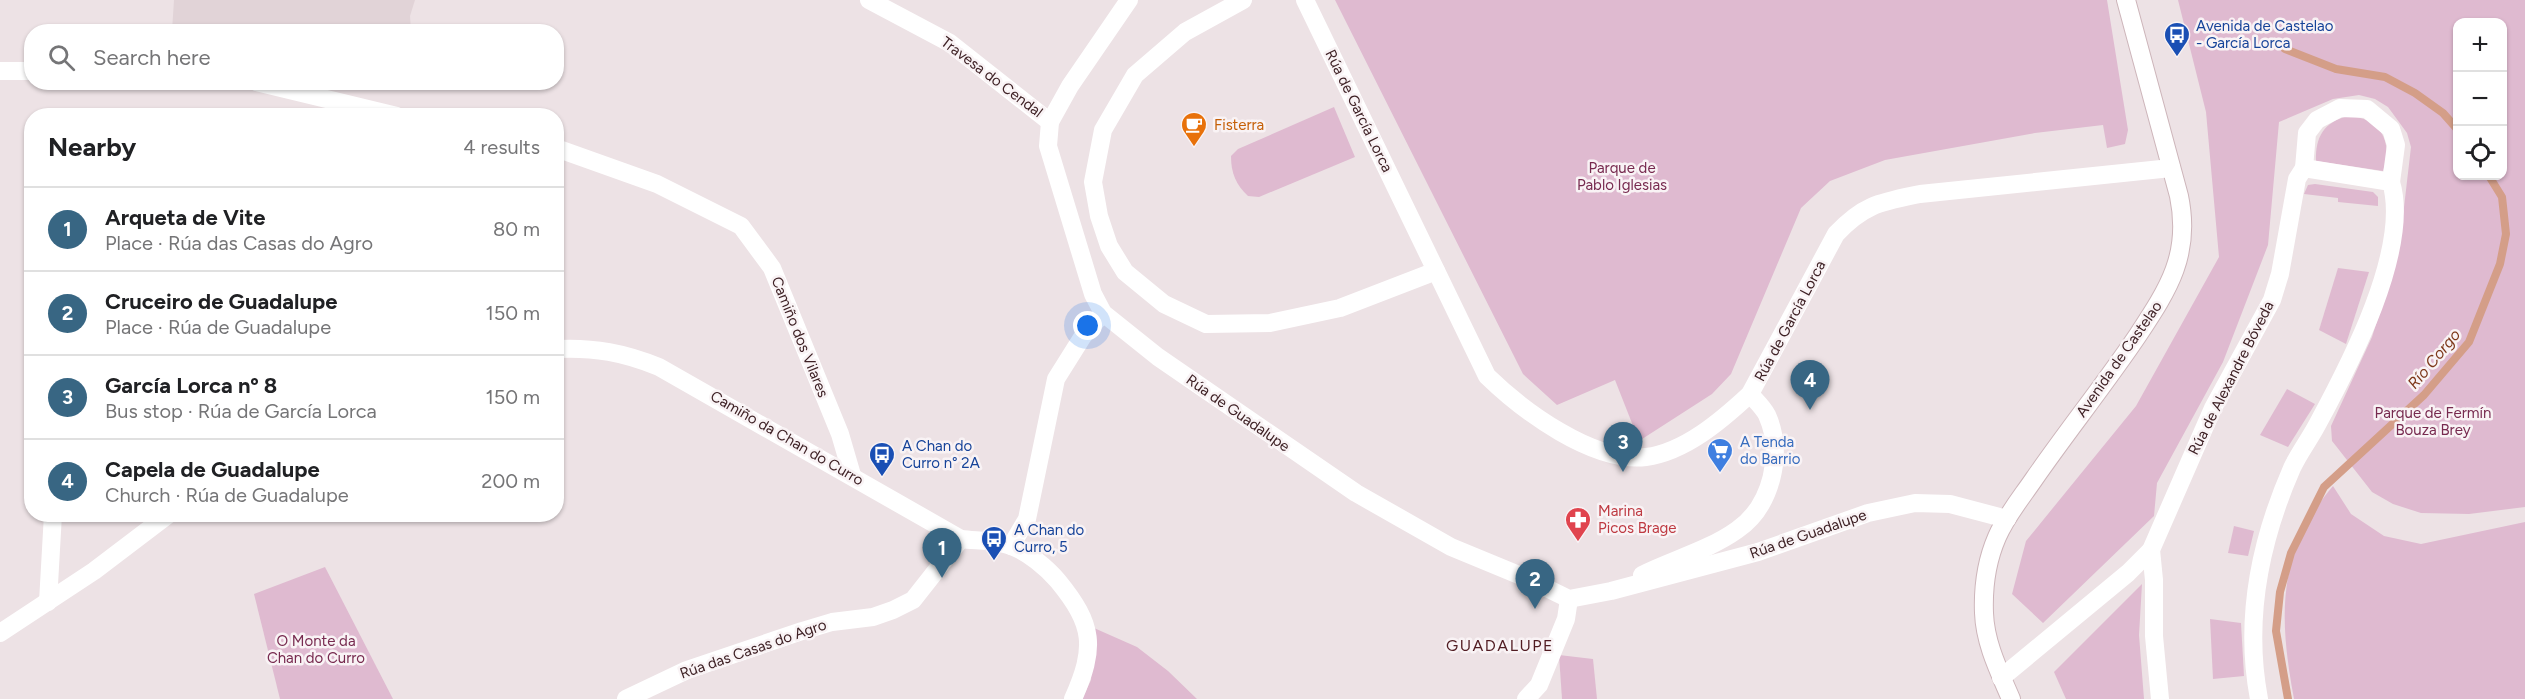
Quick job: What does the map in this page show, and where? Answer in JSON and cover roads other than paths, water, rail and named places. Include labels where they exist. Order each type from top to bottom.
[{"type":"street","name":"Travesa do Cendal","points":[[869,0],[950,43],[1050,122]]},
{"type":"street","name":"Travesa do Cendal","points":[[1103,313],[1093,294],[1048,146],[1050,122],[1070,86],[1129,0]]},
{"type":"street","points":[[1243,0],[1185,32],[1135,75],[1103,130],[1093,182],[1099,216],[1110,246],[1125,272],[1164,304],[1206,324],[1270,323],[1340,308],[1436,271]]},
{"type":"street","name":"Rúa de García Lorca","points":[[1305,0],[1487,376],[1515,402],[1571,437],[1607,453],[1624,457],[1646,457],[1670,450],[1731,412],[1750,394],[1836,234],[1855,214],[1881,202],[1920,194],[2171,168]]},
{"type":"street","name":"Avenida de Castelao","points":[[2011,699],[2001,678],[1985,630],[1984,596],[1990,556],[2007,519],[2123,357],[2171,282],[2178,262],[2183,229],[2182,213],[2126,0]]},
{"type":"street","points":[[0,71],[24,71]]},
{"type":"street","points":[[289,90],[364,108]]},
{"type":"street","name":"Rúa de Alexandre Bóveda","points":[[2001,678],[2111,587],[2151,550],[2213,408],[2272,300],[2280,274],[2297,178],[2304,168],[2307,133],[2318,120],[2340,108],[2367,109],[2391,129],[2396,145],[2391,182],[2396,199],[2390,257],[2354,356],[2292,467],[2261,557],[2254,615],[2254,649],[2259,699]]},
{"type":"street","name":"Camiño dos Vilares","points":[[564,151],[657,184],[741,226],[772,268],[840,434],[852,475]]},
{"type":"street","points":[[2304,168],[2391,182]]},
{"type":"street","points":[[1073,699],[1083,677],[1087,657],[1088,634],[1084,617],[1048,568],[1011,546],[1027,519],[1056,379],[1083,336],[1103,313]]},
{"type":"street","name":"Rúa de Guadalupe","points":[[1103,313],[1167,364],[1356,494],[1451,547],[1526,578],[1569,599],[1611,591],[1758,552],[1868,513],[1915,503],[1950,504],[2007,519]]},
{"type":"street","name":"Camiño da Chan do Curro","points":[[564,349],[607,350],[659,367],[961,539],[1011,546]]},
{"type":"street","name":"Rúa de Guadalupe","points":[[1611,591],[1738,530],[1756,509],[1773,482],[1775,447],[1765,412],[1750,394]]},
{"type":"street","points":[[48,602],[52,522]]},
{"type":"street","points":[[0,633],[94,571],[158,522]]},
{"type":"street","name":"Rúa das Casas do Agro","points":[[626,699],[687,670],[792,634],[832,622],[873,617],[893,610],[913,600],[961,539]]},
{"type":"street","name":"Rúa de Alexandre Bóveda","points":[[2151,550],[2154,580],[2154,636],[2160,699]]},
{"type":"street","points":[[1526,699],[1539,685],[1566,619],[1569,599]]},
{"type":"waterway","name":"Río Corgo","points":[[2285,49],[2336,69],[2385,77],[2415,93],[2443,113],[2454,126]]},
{"type":"waterway","name":"Río Corgo","points":[[2288,699],[2276,631],[2280,592],[2291,553],[2324,487],[2424,395],[2469,342],[2500,264],[2506,234],[2502,197],[2491,180]]},
{"type":"place","name":"Avenida de Castelao - García Lorca","points":[[2177,58]]},
{"type":"place","name":"Fisterra","points":[[1194,148]]},
{"type":"place","name":"Capela de Guadalupe","points":[[1810,410]]},
{"type":"place","name":"García Lorca nº 8","points":[[1623,472]]},
{"type":"place","name":"A Tenda do Barrio","points":[[1720,474]]},
{"type":"place","name":"A Chan do Curro n° 2A","points":[[882,478]]},
{"type":"place","name":"Marina Picos Brage","points":[[1578,543]]},
{"type":"place","name":"A Chan do Curro, 5","points":[[994,562]]},
{"type":"place","name":"Arqueta de Vite","points":[[942,578]]},
{"type":"place","name":"Cruceiro de Guadalupe","points":[[1535,609]]},
{"type":"district","name":"GUADALUPE","points":[[1500,645]]},
{"type":"park label","name":"Parque de Pablo Iglesias","points":[[1622,176]]},
{"type":"park label","name":"Parque de Fermín Bouza Brey","points":[[2433,422]]},
{"type":"park label","name":"O Monte da Chan do Curro","points":[[316,650]]}]
